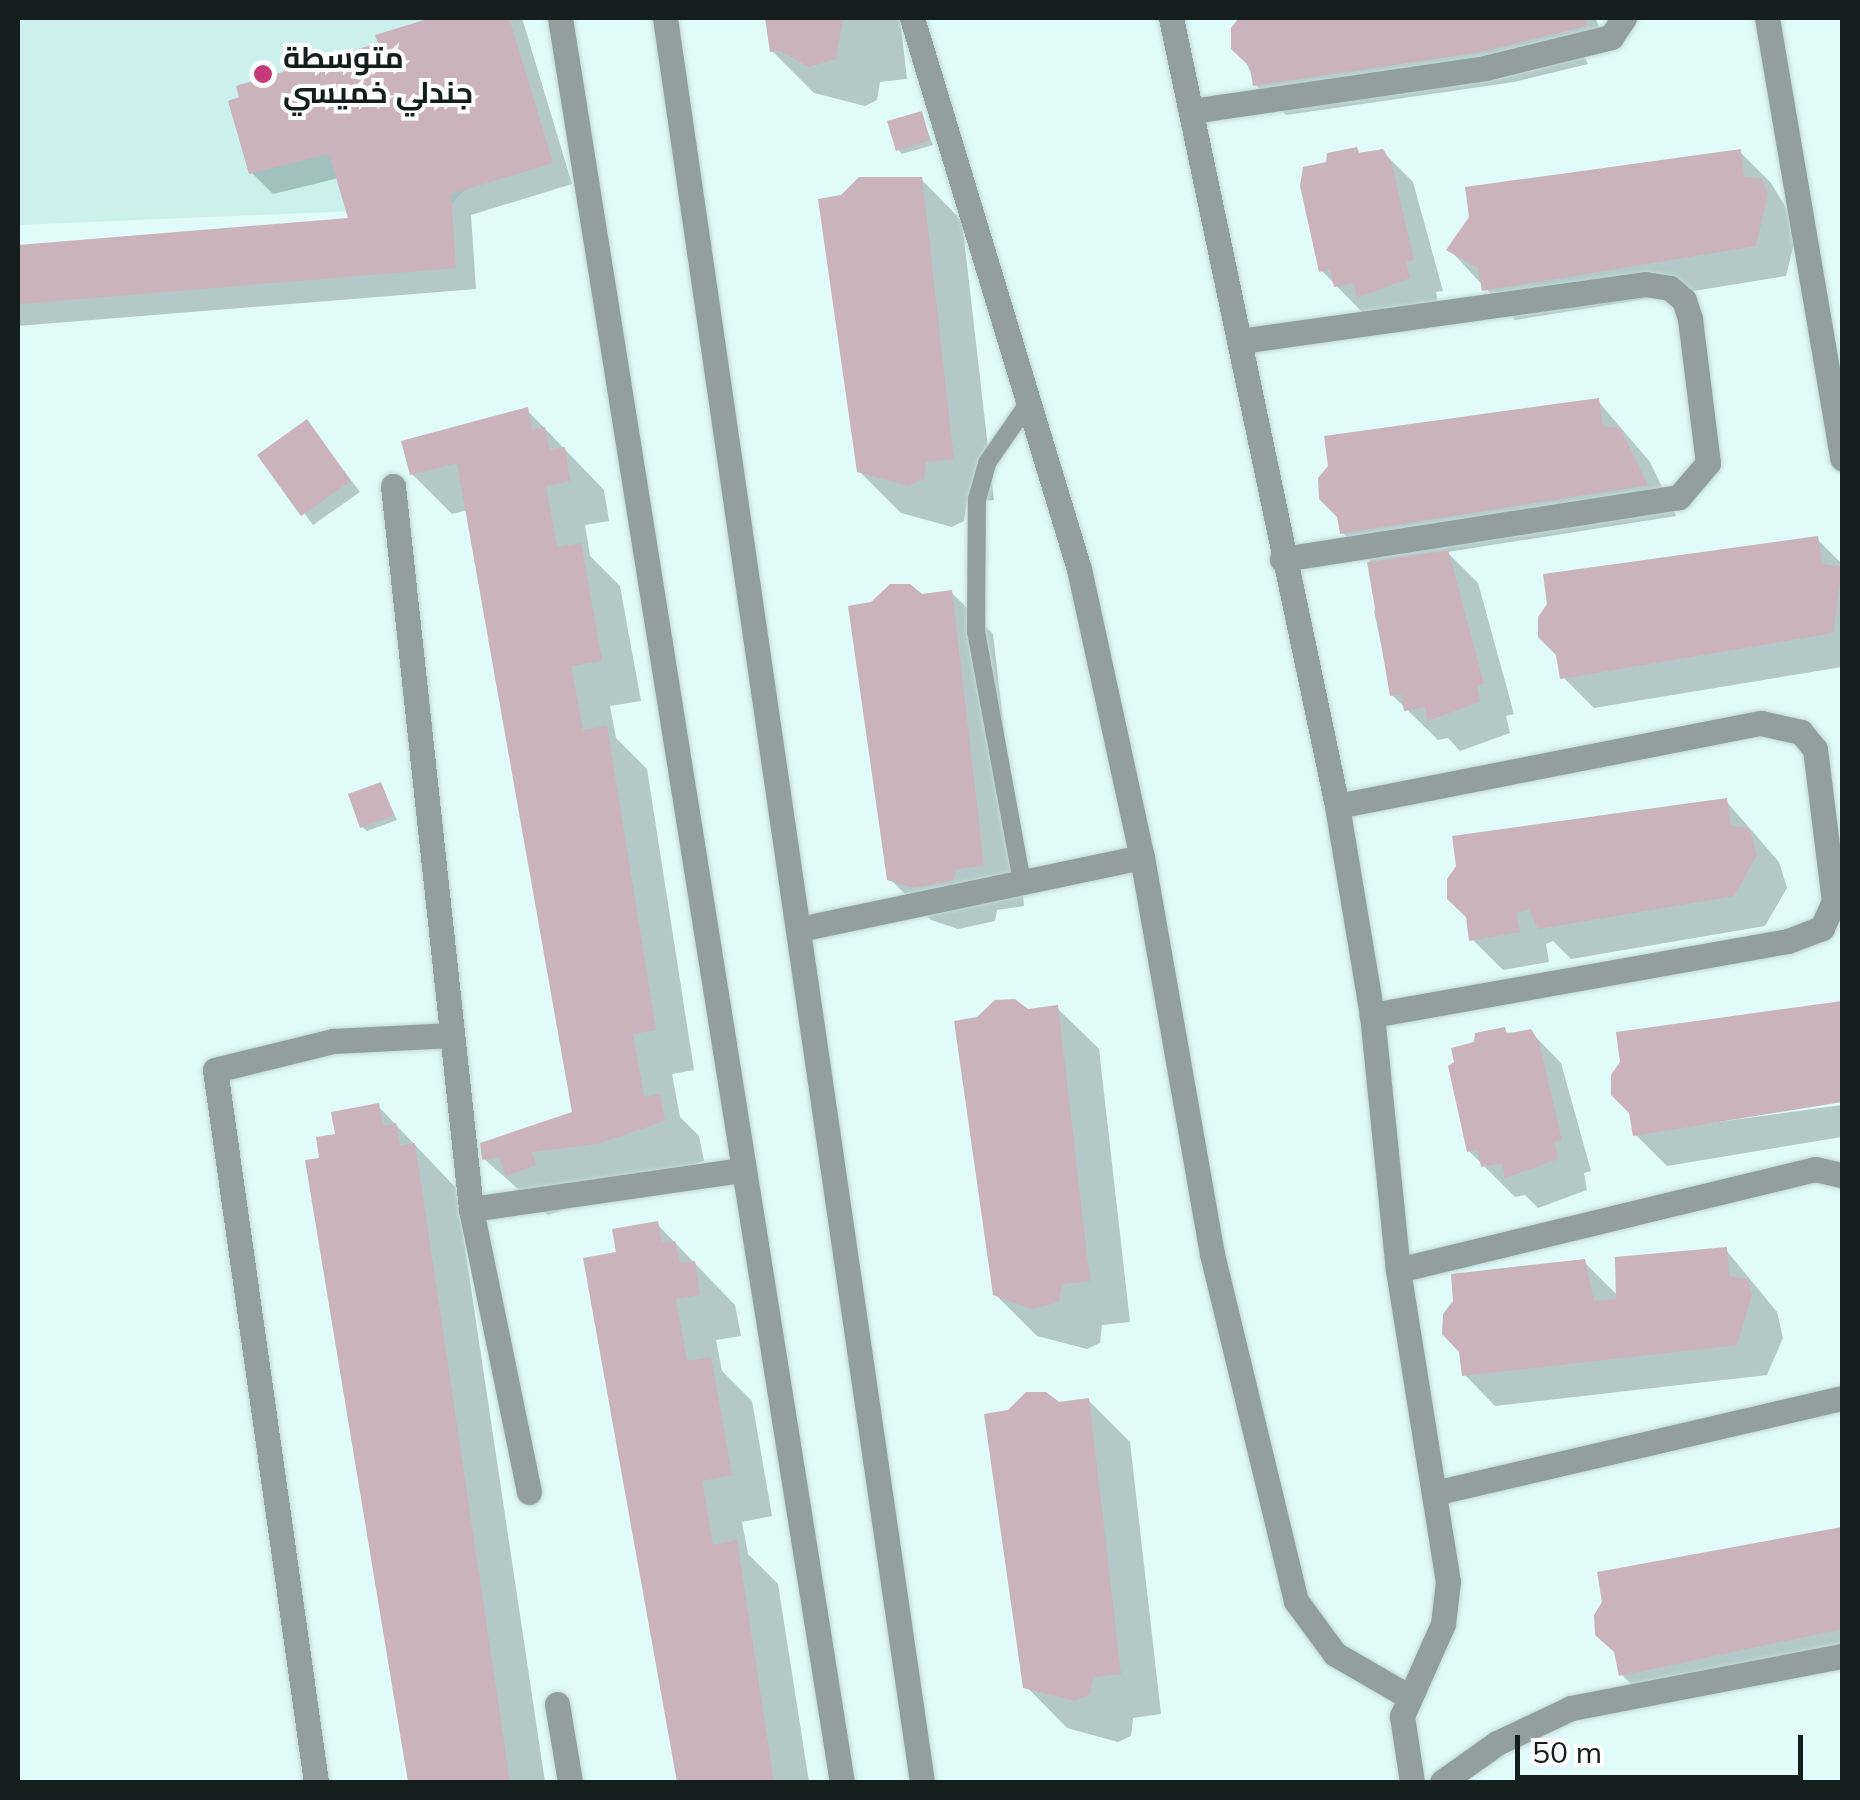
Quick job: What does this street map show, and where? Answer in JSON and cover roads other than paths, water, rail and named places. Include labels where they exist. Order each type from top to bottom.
[{"type":"street","points":[[560,18],[740,1170],[842,1782]]},
{"type":"street","points":[[665,18],[922,1782]]},
{"type":"street","points":[[912,18],[1080,569],[1142,857],[1212,1254],[1296,1601],[1335,1654],[1406,1695]]},
{"type":"street","points":[[1171,18],[1336,806],[1372,1015],[1398,1270],[1448,1605],[1435,1645],[1406,1695],[1402,1734],[1412,1782]]},
{"type":"street","points":[[1191,112],[1485,68],[1612,38],[1624,18]]},
{"type":"street","points":[[1767,18],[1842,459]]},
{"type":"street","points":[[1240,341],[1645,284],[1670,288],[1684,300],[1690,319],[1708,463],[1679,498],[1282,558]]},
{"type":"street","points":[[393,486],[471,1209],[529,1492]]},
{"type":"street","points":[[1336,806],[1761,724],[1801,732],[1814,749],[1834,901],[1822,928],[1788,942],[1372,1015]]},
{"type":"street","points":[[800,929],[1142,857]]},
{"type":"street","points":[[316,1782],[214,1070],[334,1041],[452,1035]]},
{"type":"street","points":[[471,1209],[740,1170]]},
{"type":"street","points":[[1398,1270],[1815,1170],[1842,1174]]},
{"type":"street","points":[[1434,1494],[1842,1398]]},
{"type":"street","points":[[1442,1782],[1497,1743],[1571,1708],[1842,1656]]},
{"type":"street","points":[[557,1704],[570,1782]]},
{"type":"lane","points":[[1022,882],[976,632],[976,556],[977,499],[987,463],[1027,405]]},
{"type":"place","name":"متوسطة جندلي خميسي","points":[[263,74]]}]
